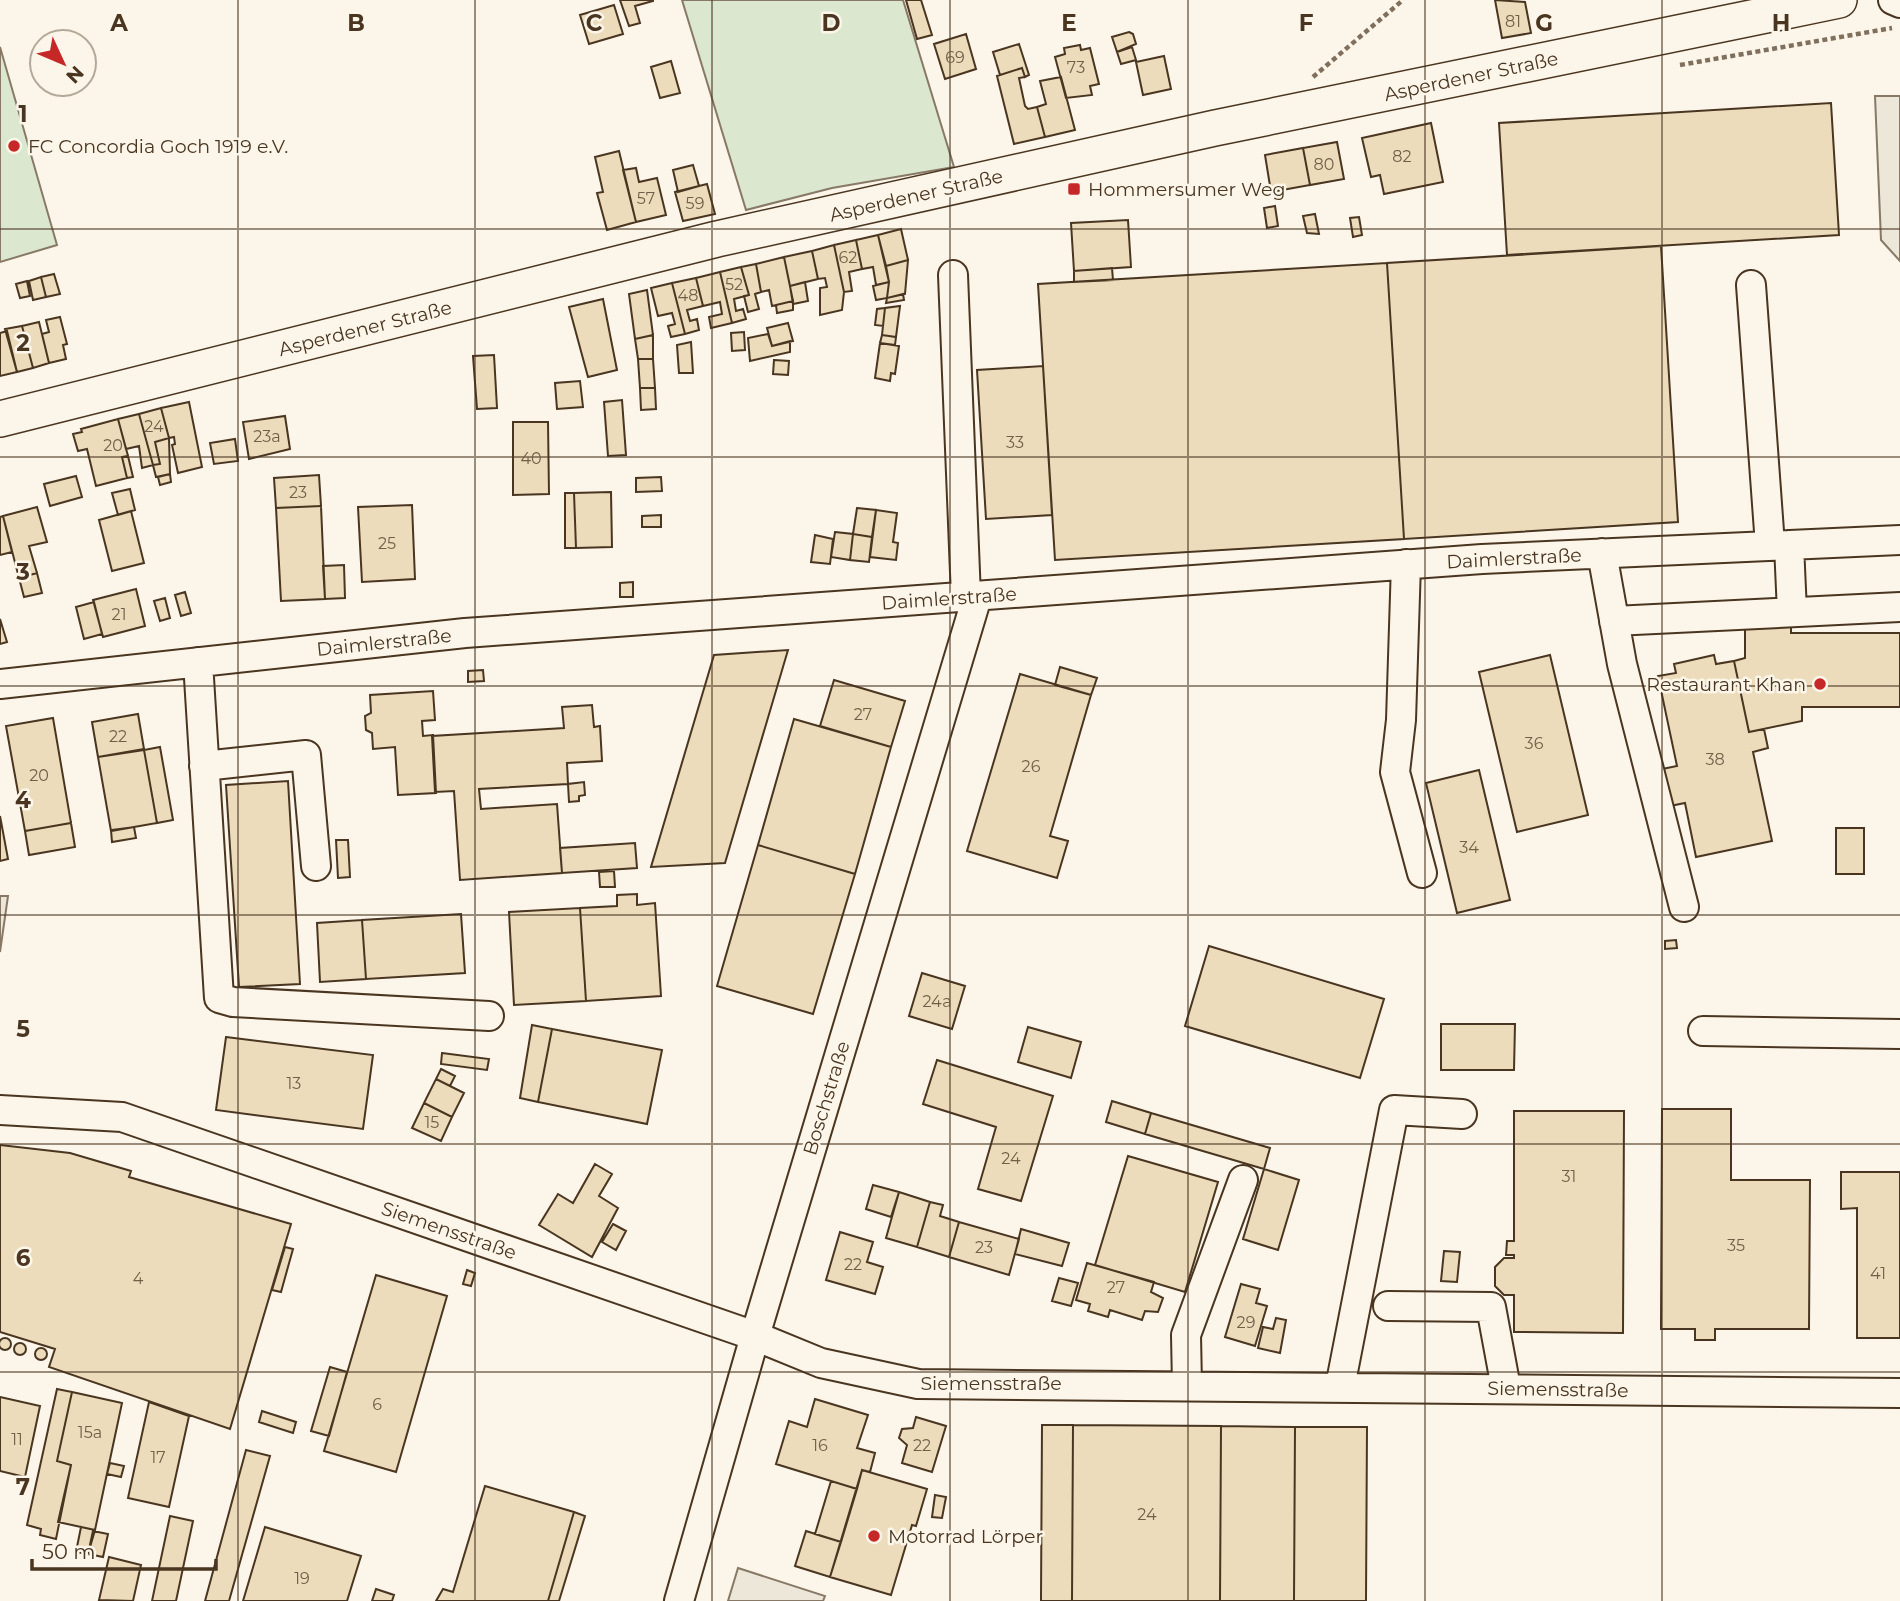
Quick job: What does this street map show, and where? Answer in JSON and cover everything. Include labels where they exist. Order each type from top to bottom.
[{"type":"main road","name":"Asperdener Straße","points":[[0,419],[718,239],[1283,114],[1839,0]]},
{"type":"street","points":[[1894,0],[1900,3]]},
{"type":"street","name":"Boschstraße","points":[[680,1601],[972,597],[953,275]]},
{"type":"street","points":[[1751,285],[1780,545],[1792,612]]},
{"type":"street","name":"Daimlerstraße","points":[[0,684],[465,632],[1406,564],[1900,540]]},
{"type":"street","points":[[1602,553],[1622,664],[1684,907]]},
{"type":"street","points":[[1406,564],[1401,720],[1395,772],[1422,873]]},
{"type":"street","points":[[1614,621],[1900,607]]},
{"type":"street","points":[[198,662],[219,998],[233,1002],[489,1016]]},
{"type":"street","points":[[204,766],[306,755],[316,866]]},
{"type":"street","points":[[1703,1031],[1900,1034]]},
{"type":"street","name":"Siemensstraße","points":[[0,1110],[122,1117],[755,1336],[821,1363],[918,1384],[1900,1393]]},
{"type":"street","points":[[1340,1387],[1394,1110],[1462,1114]]},
{"type":"street","points":[[1187,1385],[1186,1335],[1243,1180]]},
{"type":"street","points":[[1388,1306],[1491,1307],[1506,1388]]},
{"type":"path","points":[[1283,114],[1293,95],[1402,0]]},
{"type":"path","points":[[1671,67],[1900,26]]},
{"type":"green space","points":[[682,0],[903,0],[954,167],[832,188],[746,210]]},
{"type":"green space","name":"FC Concordia Goch 1919 e.V.","points":[[0,47],[57,245],[0,262]]},
{"type":"shaded area","points":[[1875,96],[1900,96],[1900,261],[1881,240]]},
{"type":"shaded area","points":[[0,896],[8,896],[0,952]]},
{"type":"shaded area","points":[[738,1568],[825,1596],[823,1601],[728,1601]]},
{"type":"building","points":[[620,0],[653,1],[635,6],[640,23],[629,26]]},
{"type":"building","points":[[906,0],[921,0],[932,35],[917,39]]},
{"type":"building","points":[[1495,0],[1525,2],[1531,33],[1502,38]]},
{"type":"building","points":[[614,5],[623,34],[589,44],[580,15]]},
{"type":"building","points":[[1129,32],[1133,34],[1136,44],[1117,52],[1112,37]]},
{"type":"building","points":[[966,34],[976,69],[945,79],[934,44]]},
{"type":"building","points":[[1019,44],[1029,75],[1025,77],[1022,68],[1000,75],[993,52]]},
{"type":"building","points":[[1080,45],[1081,50],[1090,48],[1099,84],[1090,86],[1092,95],[1066,98],[1055,57],[1065,54],[1064,48]]},
{"type":"building","points":[[1132,47],[1136,60],[1121,64],[1117,52]]},
{"type":"building","points":[[1164,56],[1171,89],[1143,95],[1136,62]]},
{"type":"building","points":[[671,61],[680,93],[660,98],[651,67]]},
{"type":"building","points":[[1022,68],[1025,77],[1019,78],[1025,106],[1028,109],[1037,107],[1045,137],[1014,144],[997,76]]},
{"type":"building","points":[[1061,77],[1075,130],[1045,137],[1037,107],[1046,104],[1040,81]]},
{"type":"building","points":[[1831,103],[1839,235],[1507,255],[1499,123]]},
{"type":"building","points":[[1431,123],[1443,182],[1384,194],[1380,175],[1371,177],[1362,138]]},
{"type":"building","points":[[1337,142],[1344,179],[1310,185],[1303,148]]},
{"type":"building","points":[[1303,148],[1310,185],[1271,192],[1265,155]]},
{"type":"building","points":[[619,151],[636,222],[607,230],[597,193],[603,192],[595,157]]},
{"type":"building","points":[[693,165],[699,186],[678,192],[673,170]]},
{"type":"building","points":[[636,168],[639,182],[657,178],[666,215],[636,222],[623,170]]},
{"type":"building","points":[[707,184],[715,214],[683,221],[675,192]]},
{"type":"building","points":[[1275,206],[1278,226],[1267,228],[1264,208]]},
{"type":"building","points":[[1315,214],[1319,234],[1307,233],[1303,216]]},
{"type":"building","points":[[1359,217],[1362,235],[1353,237],[1350,218]]},
{"type":"building","points":[[1128,220],[1131,267],[1074,271],[1071,223]]},
{"type":"building","points":[[901,229],[908,260],[886,266],[878,235]]},
{"type":"building","points":[[878,235],[889,282],[876,285],[873,267],[862,269],[856,240]]},
{"type":"building","points":[[856,240],[862,269],[849,272],[852,291],[844,292],[834,245]]},
{"type":"building","points":[[834,245],[844,292],[842,310],[820,315],[820,288],[827,287],[825,278],[818,279],[812,251]]},
{"type":"building","points":[[1661,246],[1678,522],[1404,539],[1387,263]]},
{"type":"building","points":[[812,251],[818,279],[790,286],[784,257]]},
{"type":"building","points":[[784,257],[793,301],[772,306],[769,290],[761,292],[756,264]]},
{"type":"building","points":[[908,260],[905,294],[887,298],[889,282],[886,266]]},
{"type":"building","points":[[1387,263],[1404,539],[1055,560],[1038,284]]},
{"type":"building","points":[[756,264],[761,292],[755,294],[759,309],[748,312],[744,296],[749,295],[741,267]]},
{"type":"building","points":[[741,267],[749,295],[734,299],[736,311],[743,309],[746,319],[732,323],[720,272]]},
{"type":"building","points":[[1112,268],[1113,280],[1074,282],[1074,271]]},
{"type":"building","points":[[720,272],[732,323],[711,328],[709,317],[722,314],[720,302],[703,306],[696,278]]},
{"type":"building","points":[[54,274],[60,294],[46,297],[41,277]]},
{"type":"building","points":[[41,277],[46,297],[33,300],[29,281]]},
{"type":"building","points":[[696,278],[703,306],[687,310],[690,321],[697,319],[699,330],[685,334],[672,283]]},
{"type":"building","points":[[27,281],[30,296],[20,298],[16,284]]},
{"type":"building","points":[[805,282],[808,301],[793,304],[790,286]]},
{"type":"building","points":[[889,282],[887,298],[876,300],[873,286]]},
{"type":"building","points":[[672,283],[685,334],[671,337],[668,326],[675,324],[672,313],[658,316],[651,288]]},
{"type":"building","points":[[647,290],[653,335],[635,339],[629,294]]},
{"type":"building","points":[[903,294],[904,300],[886,303],[887,298]]},
{"type":"building","points":[[603,299],[617,370],[588,377],[569,307]]},
{"type":"building","points":[[793,301],[793,310],[777,313],[776,305]]},
{"type":"building","points":[[900,306],[896,337],[882,335],[885,308]]},
{"type":"building","points":[[885,308],[883,326],[875,325],[877,309]]},
{"type":"building","points":[[60,317],[67,344],[63,345],[66,359],[49,363],[42,334],[49,332],[46,320]]},
{"type":"building","points":[[39,322],[49,363],[33,368],[22,326]]},
{"type":"building","points":[[788,323],[793,341],[772,346],[767,328]]},
{"type":"building","points":[[22,326],[33,368],[17,372],[5,329]]},
{"type":"building","points":[[7,331],[17,372],[0,376],[0,333]]},
{"type":"building","points":[[744,332],[745,350],[732,351],[731,333]]},
{"type":"building","points":[[768,334],[772,346],[790,341],[790,352],[750,361],[748,338]]},
{"type":"building","points":[[653,335],[653,359],[638,359],[635,339]]},
{"type":"building","points":[[882,335],[896,337],[895,345],[880,343]]},
{"type":"building","points":[[691,342],[693,373],[679,373],[677,345]]},
{"type":"building","points":[[880,343],[899,346],[895,374],[891,373],[890,381],[875,378]]},
{"type":"building","points":[[494,355],[497,408],[477,409],[473,356]]},
{"type":"building","points":[[638,359],[653,359],[655,388],[640,388]]},
{"type":"building","points":[[774,360],[789,361],[788,375],[773,374]]},
{"type":"building","points":[[1043,366],[1052,515],[986,519],[977,370]]},
{"type":"building","points":[[580,381],[583,407],[557,409],[555,383]]},
{"type":"building","points":[[640,388],[655,388],[656,409],[641,410]]},
{"type":"building","points":[[622,400],[626,455],[608,456],[604,402]]},
{"type":"building","points":[[189,402],[202,467],[178,473],[172,445],[175,444],[174,437],[169,438],[161,408]]},
{"type":"building","points":[[161,408],[169,438],[155,442],[160,464],[153,465],[139,414]]},
{"type":"building","points":[[139,414],[153,465],[142,468],[139,446],[126,449],[118,419]]},
{"type":"building","points":[[285,416],[290,449],[249,459],[243,422]]},
{"type":"building","points":[[118,419],[128,456],[122,457],[127,478],[96,486],[87,449],[78,451],[73,434],[82,432],[81,429]]},
{"type":"building","points":[[513,422],[548,422],[549,494],[513,495]]},
{"type":"building","points":[[169,438],[170,474],[156,477],[153,465],[160,464],[155,442]]},
{"type":"building","points":[[235,439],[238,461],[214,464],[210,443]]},
{"type":"building","points":[[128,456],[133,477],[127,478],[122,457]]},
{"type":"building","points":[[170,474],[171,482],[160,485],[158,477]]},
{"type":"building","points":[[319,475],[321,506],[276,508],[274,478]]},
{"type":"building","points":[[76,476],[82,497],[50,506],[44,484]]},
{"type":"building","points":[[661,477],[662,491],[636,492],[636,478]]},
{"type":"building","points":[[130,489],[135,510],[118,515],[112,493]]},
{"type":"building","points":[[611,492],[612,547],[576,548],[574,493]]},
{"type":"building","points":[[565,493],[574,493],[576,548],[565,548]]},
{"type":"building","points":[[412,505],[415,579],[362,582],[358,507]]},
{"type":"building","points":[[321,506],[325,599],[281,601],[276,508]]},
{"type":"building","points":[[37,507],[47,542],[29,546],[37,573],[19,578],[3,516]]},
{"type":"building","points":[[857,508],[876,510],[872,537],[853,534]]},
{"type":"building","points":[[876,510],[897,513],[893,542],[898,543],[896,560],[870,557]]},
{"type":"building","points":[[131,511],[144,563],[112,571],[99,520]]},
{"type":"building","points":[[661,515],[661,527],[642,527],[642,516]]},
{"type":"building","points":[[3,516],[12,552],[0,555],[0,517]]},
{"type":"building","points":[[835,532],[853,534],[850,560],[831,557]]},
{"type":"building","points":[[853,534],[872,537],[869,562],[850,560]]},
{"type":"building","points":[[815,535],[833,539],[830,564],[811,562]]},
{"type":"building","points":[[344,565],[345,598],[325,599],[323,566]]},
{"type":"building","points":[[37,573],[42,593],[24,597],[19,578]]},
{"type":"building","points":[[633,582],[633,597],[620,597],[620,583]]},
{"type":"building","points":[[136,589],[145,626],[103,637],[93,600]]},
{"type":"building","points":[[185,592],[191,613],[181,616],[175,595]]},
{"type":"building","points":[[165,598],[170,618],[160,621],[154,601]]},
{"type":"building","points":[[94,602],[102,634],[84,639],[76,607]]},
{"type":"building","points":[[0,619],[7,642],[0,644]]},
{"type":"building","name":"Restaurant Khan","points":[[1745,626],[1791,626],[1791,633],[1900,633],[1900,707],[1802,707],[1802,721],[1749,732],[1734,661],[1745,658]]},
{"type":"building","points":[[788,650],[725,863],[651,867],[714,655]]},
{"type":"building","points":[[1550,655],[1588,815],[1517,832],[1479,672]]},
{"type":"building","points":[[1714,655],[1716,664],[1734,661],[1749,732],[1764,729],[1768,748],[1753,752],[1772,841],[1696,857],[1685,803],[1670,806],[1662,769],[1677,766],[1658,676],[1676,673],[1674,664]]},
{"type":"building","points":[[1060,667],[1097,678],[1091,695],[1055,685]]},
{"type":"building","points":[[483,670],[484,681],[468,682],[468,671]]},
{"type":"building","points":[[1020,674],[1091,695],[1050,836],[1068,841],[1057,878],[967,851]]},
{"type":"building","points":[[834,680],[905,701],[891,747],[820,726]]},
{"type":"building","points":[[433,691],[435,720],[422,721],[423,736],[433,735],[436,793],[398,795],[395,747],[373,749],[372,733],[366,730],[365,716],[371,713],[370,695]]},
{"type":"building","points":[[592,705],[594,727],[600,726],[602,761],[567,763],[568,784],[479,789],[481,809],[557,804],[562,873],[460,880],[454,791],[435,792],[432,736],[564,728],[562,707]]},
{"type":"building","points":[[138,714],[144,749],[98,757],[92,722]]},
{"type":"building","points":[[53,718],[71,823],[25,831],[6,726]]},
{"type":"building","points":[[794,719],[891,747],[855,874],[758,845]]},
{"type":"building","points":[[160,747],[173,820],[157,823],[144,750]]},
{"type":"building","points":[[144,750],[157,823],[111,831],[98,757]]},
{"type":"building","points":[[1479,770],[1510,900],[1457,913],[1426,783]]},
{"type":"building","points":[[288,781],[300,984],[239,987],[226,785]]},
{"type":"building","points":[[584,782],[585,795],[579,796],[579,801],[569,802],[568,784]]},
{"type":"building","points":[[0,816],[8,859],[0,861]]},
{"type":"building","points":[[71,823],[75,847],[29,855],[25,831]]},
{"type":"building","points":[[134,827],[136,838],[112,842],[111,830]]},
{"type":"building","points":[[1836,828],[1864,828],[1864,874],[1836,874]]},
{"type":"building","points":[[336,840],[348,840],[350,877],[338,878]]},
{"type":"building","points":[[635,843],[637,868],[562,873],[560,848]]},
{"type":"building","points":[[758,845],[855,874],[813,1014],[717,986]]},
{"type":"building","points":[[614,871],[615,887],[600,887],[599,872]]},
{"type":"building","points":[[637,894],[637,905],[655,903],[661,996],[586,1001],[580,908],[617,906],[617,895]]},
{"type":"building","points":[[580,908],[586,1001],[514,1005],[509,912]]},
{"type":"building","points":[[461,914],[465,973],[366,979],[362,920]]},
{"type":"building","points":[[362,920],[366,979],[320,982],[317,923]]},
{"type":"building","points":[[1676,940],[1677,948],[1665,949],[1665,941]]},
{"type":"building","points":[[1209,946],[1384,999],[1360,1078],[1185,1026]]},
{"type":"building","points":[[922,973],[965,986],[952,1029],[909,1016]]},
{"type":"building","points":[[1441,1024],[1515,1024],[1514,1070],[1441,1070]]},
{"type":"building","points":[[532,1025],[552,1029],[538,1102],[520,1098]]},
{"type":"building","points":[[1028,1027],[1081,1042],[1071,1078],[1018,1062]]},
{"type":"building","points":[[552,1029],[662,1050],[647,1124],[538,1102]]},
{"type":"building","points":[[226,1037],[373,1055],[363,1129],[216,1110]]},
{"type":"building","points":[[442,1053],[489,1059],[487,1070],[441,1064]]},
{"type":"building","points":[[937,1060],[1053,1096],[1021,1201],[978,1189],[996,1127],[923,1104]]},
{"type":"building","points":[[441,1069],[455,1076],[450,1086],[436,1079]]},
{"type":"building","points":[[436,1079],[464,1093],[452,1117],[424,1103]]},
{"type":"building","points":[[1112,1101],[1151,1113],[1145,1134],[1106,1122]]},
{"type":"building","points":[[424,1103],[452,1117],[441,1141],[412,1128]]},
{"type":"building","points":[[1662,1109],[1731,1109],[1731,1180],[1810,1180],[1809,1329],[1715,1329],[1715,1340],[1695,1340],[1695,1329],[1661,1329]]},
{"type":"building","points":[[1514,1111],[1624,1111],[1623,1333],[1514,1332],[1514,1295],[1504,1295],[1495,1286],[1495,1267],[1504,1258],[1514,1258],[1514,1255],[1506,1255],[1507,1241],[1514,1241]]},
{"type":"building","points":[[1151,1113],[1270,1148],[1264,1169],[1145,1134]]},
{"type":"building","points":[[0,1145],[70,1153],[131,1171],[129,1177],[291,1224],[230,1429],[49,1367],[55,1349],[0,1332]]},
{"type":"building","points":[[1128,1156],[1218,1182],[1185,1292],[1095,1265]]},
{"type":"building","points":[[595,1164],[612,1174],[599,1196],[618,1208],[592,1257],[539,1225],[558,1194],[573,1203]]},
{"type":"building","points":[[1264,1169],[1299,1180],[1278,1250],[1243,1239]]},
{"type":"building","points":[[1841,1172],[1900,1172],[1900,1338],[1857,1338],[1857,1208],[1841,1209]]},
{"type":"building","points":[[873,1185],[899,1192],[891,1217],[866,1209]]},
{"type":"building","points":[[899,1192],[930,1202],[917,1247],[886,1238]]},
{"type":"building","points":[[930,1202],[943,1205],[940,1216],[959,1222],[949,1257],[917,1247]]},
{"type":"building","points":[[959,1222],[1019,1239],[1009,1275],[949,1257]]},
{"type":"building","points":[[613,1224],[626,1231],[616,1250],[602,1242]]},
{"type":"building","points":[[1021,1229],[1069,1243],[1062,1266],[1015,1254]]},
{"type":"building","points":[[840,1232],[873,1242],[867,1262],[883,1267],[875,1294],[826,1280]]},
{"type":"building","points":[[285,1247],[293,1249],[281,1292],[272,1290]]},
{"type":"building","points":[[1444,1251],[1460,1252],[1457,1282],[1441,1281]]},
{"type":"building","points":[[1087,1263],[1154,1282],[1151,1292],[1163,1298],[1158,1312],[1145,1311],[1142,1320],[1110,1310],[1108,1317],[1088,1311],[1090,1304],[1076,1300]]},
{"type":"building","points":[[467,1270],[475,1273],[471,1286],[463,1284]]},
{"type":"building","points":[[376,1275],[447,1296],[396,1472],[324,1451]]},
{"type":"building","points":[[1059,1278],[1078,1283],[1071,1306],[1052,1301]]},
{"type":"building","points":[[1241,1284],[1260,1289],[1256,1303],[1267,1306],[1255,1346],[1225,1337]]},
{"type":"building","points":[[1276,1318],[1286,1320],[1280,1353],[1258,1348],[1263,1327],[1273,1329]]},
{"type":"building","points":[[5,1338],[11,1344],[5,1350],[-1,1344]]},
{"type":"building","points":[[15,1344],[25,1344],[25,1354],[15,1354]]},
{"type":"building","points":[[41,1348],[47,1354],[41,1360],[35,1354]]},
{"type":"building","points":[[330,1367],[347,1372],[329,1436],[311,1431]]},
{"type":"building","points":[[57,1389],[72,1392],[57,1461],[71,1465],[56,1539],[40,1535],[41,1529],[27,1525]]},
{"type":"building","points":[[72,1392],[122,1403],[95,1530],[58,1522],[71,1465],[57,1461]]},
{"type":"building","points":[[0,1397],[40,1406],[25,1477],[0,1471]]},
{"type":"building","points":[[815,1399],[868,1415],[857,1448],[875,1453],[870,1472],[862,1470],[857,1489],[776,1464],[789,1421],[807,1427]]},
{"type":"building","points":[[149,1402],[189,1416],[169,1507],[128,1498]]},
{"type":"building","points":[[262,1411],[296,1422],[293,1433],[259,1422]]},
{"type":"building","points":[[916,1417],[946,1426],[932,1472],[902,1463],[907,1445],[899,1438],[902,1429],[913,1428]]},
{"type":"building","points":[[1042,1425],[1073,1425],[1072,1601],[1041,1601]]},
{"type":"building","points":[[1073,1425],[1221,1426],[1220,1601],[1072,1601]]},
{"type":"building","points":[[1221,1426],[1295,1427],[1294,1601],[1220,1601]]},
{"type":"building","points":[[1295,1427],[1367,1427],[1366,1601],[1294,1601]]},
{"type":"building","points":[[246,1450],[270,1456],[229,1601],[205,1601]]},
{"type":"building","points":[[110,1463],[124,1466],[121,1477],[107,1474]]},
{"type":"building","points":[[862,1470],[927,1489],[916,1526],[912,1525],[891,1595],[830,1577]]},
{"type":"building","points":[[831,1481],[857,1489],[841,1542],[815,1534]]},
{"type":"building","points":[[485,1486],[574,1512],[548,1601],[436,1601],[443,1589],[453,1592]]},
{"type":"building","points":[[935,1495],[946,1497],[942,1518],[932,1517]]},
{"type":"building","points":[[574,1512],[585,1516],[559,1601],[548,1601]]},
{"type":"building","points":[[170,1516],[193,1521],[176,1601],[152,1601]]},
{"type":"building","points":[[81,1527],[95,1530],[88,1554],[76,1552]]},
{"type":"building","points":[[265,1527],[361,1556],[347,1601],[243,1601]]},
{"type":"building","points":[[93,1531],[108,1534],[103,1557],[88,1554]]},
{"type":"building","points":[[806,1531],[841,1542],[830,1577],[795,1566]]},
{"type":"building","points":[[109,1557],[141,1565],[133,1601],[99,1600]]},
{"type":"building","points":[[376,1589],[394,1595],[392,1601],[372,1601]]},
{"type":"place","name":"FC Concordia Goch 1919 e.V.","points":[[14,146]]},
{"type":"place","name":"Hommersumer Weg","points":[[1074,189]]},
{"type":"place","name":"Restaurant Khan","points":[[1820,684]]},
{"type":"place","name":"Motorrad Lörper","points":[[874,1536]]}]
